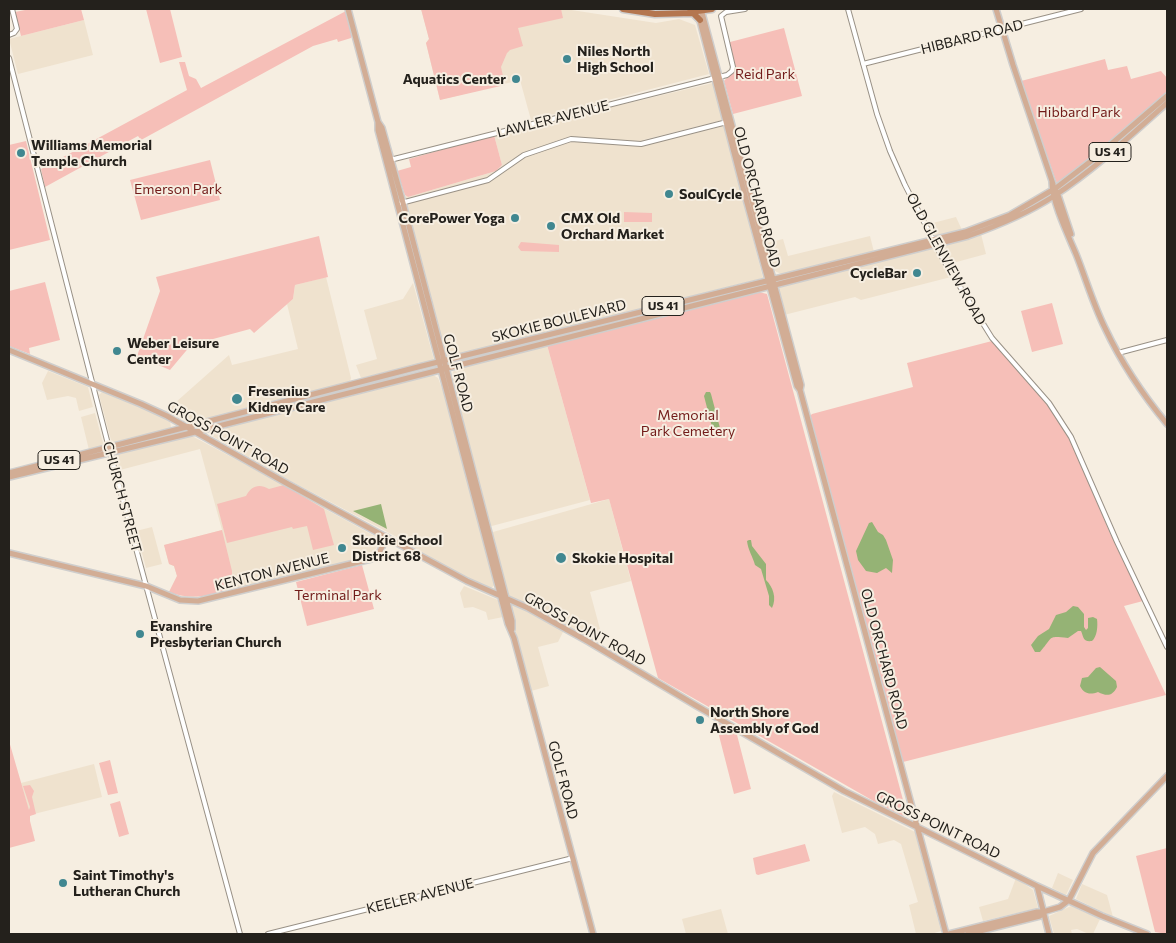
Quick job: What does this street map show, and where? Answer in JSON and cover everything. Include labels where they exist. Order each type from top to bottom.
[{"type":"highway","points":[[623,9],[655,14],[693,13],[700,20]]},
{"type":"highway","points":[[666,14],[712,9]]},
{"type":"main road","name":"GOLF ROAD","points":[[348,9],[378,122],[378,130],[400,203],[503,596],[508,624],[512,631],[593,934]]},
{"type":"main road","points":[[996,9],[1055,192],[1093,301],[1118,353],[1167,424]]},
{"type":"main road","name":"OLD ORCHARD ROAD","points":[[699,10],[700,20],[717,77]]},
{"type":"main road","name":"OLD ORCHARD ROAD","points":[[699,10],[770,279],[801,385],[800,390],[917,827],[948,934]]},
{"type":"main road","name":"SKOKIE BOULEVARD","points":[[1055,192],[1167,96]]},
{"type":"main road","name":"SKOKIE BOULEVARD","points":[[109,450],[170,432],[441,361],[770,279],[991,228],[1012,219],[1094,165],[1167,103]]},
{"type":"main road","name":"SKOKIE BOULEVARD","points":[[9,475],[109,450],[195,432],[772,286],[934,242]]},
{"type":"main road","name":"GROSS POINT ROAD","points":[[9,350],[146,406],[475,585],[528,608],[593,644],[827,782],[1037,886],[1147,934]]},
{"type":"main road","points":[[170,432],[173,420]]},
{"type":"main road","points":[[212,442],[209,433],[213,427]]},
{"type":"main road","name":"KENTON AVENUE","points":[[146,586],[180,600],[206,600],[371,559],[378,554],[387,536]]},
{"type":"main road","points":[[9,553],[146,586]]},
{"type":"main road","points":[[948,934],[1060,907],[1069,900],[1093,853],[1167,776]]},
{"type":"main road","points":[[1037,886],[1049,934]]},
{"type":"main road","points":[[968,934],[1040,916],[1043,912]]},
{"type":"street","points":[[9,35],[17,29],[12,9]]},
{"type":"street","points":[[717,77],[730,73],[732,67],[722,15],[726,12],[745,9]]},
{"type":"street","name":"OLD GLENVIEW ROAD","points":[[848,9],[890,151],[905,185],[954,278],[992,338],[1044,397],[1071,437],[1117,542],[1167,647]]},
{"type":"street","name":"HIBBARD ROAD","points":[[863,64],[1081,9]]},
{"type":"street","name":"CHURCH STREET","points":[[9,58],[109,450],[240,934]]},
{"type":"street","name":"LAWLER AVENUE","points":[[388,160],[717,77]]},
{"type":"street","points":[[400,203],[488,180],[524,156],[570,139],[641,144],[729,121]]},
{"type":"street","points":[[1118,353],[1167,340]]},
{"type":"street","name":"KEELER AVENUE","points":[[268,934],[573,858]]},
{"type":"shaded area","name":"Niles North High School","points":[[421,9],[565,9],[656,23],[679,19],[695,25],[709,74],[531,120],[520,80],[440,100],[426,43],[429,39]]},
{"type":"shaded area","points":[[84,20],[93,55],[18,74],[9,39]]},
{"type":"shaded area","points":[[713,83],[723,120],[643,140],[645,145],[724,126],[763,278],[452,356],[446,354],[440,341],[405,195],[408,197],[496,171],[502,165],[494,135]]},
{"type":"shaded area","points":[[956,217],[962,230],[935,237],[929,224]]},
{"type":"shaded area","points":[[981,234],[986,254],[949,264],[940,245]]},
{"type":"shaded area","points":[[870,236],[874,252],[781,274],[775,271],[767,243],[783,239],[788,256]]},
{"type":"shaded area","points":[[933,246],[951,277],[861,300],[855,297],[784,315],[777,286]]},
{"type":"shaded area","points":[[326,277],[351,378],[350,382],[190,423],[167,410],[229,355],[232,365],[298,349],[287,304],[293,299],[295,285]]},
{"type":"shaded area","points":[[413,283],[434,360],[361,378],[356,365],[377,359],[364,310],[403,299]]},
{"type":"shaded area","points":[[547,345],[590,500],[488,527],[452,377],[453,372],[455,369]]},
{"type":"shaded area","points":[[48,371],[88,387],[93,407],[79,411],[76,398],[68,396],[47,400],[42,383]]},
{"type":"shaded area","points":[[433,375],[438,378],[445,396],[495,583],[491,588],[462,576],[395,536],[285,478],[212,436],[211,433],[214,430]]},
{"type":"shaded area","points":[[102,392],[159,415],[170,422],[171,427],[112,444],[99,395]]},
{"type":"shaded area","points":[[706,392],[711,394],[720,428],[716,432],[713,431],[704,396]]},
{"type":"shaded area","points":[[95,413],[104,447],[89,450],[81,417]]},
{"type":"shaded area","points":[[192,436],[284,485],[288,484],[323,503],[325,509],[382,540],[370,557],[204,596],[189,597],[169,592],[177,576],[174,566],[169,564],[164,545],[222,530],[200,449],[120,470],[115,453]]},
{"type":"shaded area","name":"Skokie Hospital","points":[[609,499],[631,581],[590,592],[600,629],[596,642],[506,594],[491,534]]},
{"type":"shaded area","points":[[381,504],[387,529],[353,511]]},
{"type":"shaded area","points":[[872,522],[886,540],[893,560],[892,573],[886,568],[877,573],[866,571],[858,560],[856,551],[869,523]]},
{"type":"shaded area","points":[[152,527],[162,564],[146,568],[136,531]]},
{"type":"shaded area","points":[[751,540],[752,546],[766,564],[766,580],[771,586],[774,597],[772,608],[769,605],[769,596],[761,569],[755,565],[748,547],[747,541]]},
{"type":"shaded area","points":[[464,586],[498,600],[503,617],[488,620],[486,612],[473,607],[464,608],[460,593]]},
{"type":"shaded area","points":[[508,601],[564,630],[558,642],[538,647],[549,686],[531,691]]},
{"type":"shaded area","points":[[1073,606],[1078,607],[1084,614],[1084,627],[1086,630],[1088,628],[1088,618],[1093,617],[1097,619],[1097,631],[1094,639],[1086,641],[1081,631],[1078,631],[1068,638],[1051,638],[1040,652],[1035,652],[1031,645],[1038,636],[1049,629],[1056,615],[1066,612]]},
{"type":"shaded area","points":[[1100,667],[1116,681],[1117,687],[1109,695],[1098,692],[1090,694],[1085,692],[1080,686],[1082,678],[1088,677],[1096,668]]},
{"type":"shaded area","points":[[94,764],[102,797],[30,815],[21,783]]},
{"type":"shaded area","points":[[834,792],[915,832],[941,931],[931,934],[916,934],[909,905],[918,902],[901,844],[894,840],[878,844],[875,834],[865,827],[842,833],[832,796]]},
{"type":"shaded area","points":[[1058,873],[1073,880],[1066,895],[1052,888]]},
{"type":"shaded area","points":[[1016,878],[1033,890],[1038,908],[983,921],[979,907],[1008,899]]},
{"type":"shaded area","points":[[1082,884],[1107,895],[1113,917],[1076,899]]},
{"type":"shaded area","points":[[1071,906],[1100,919],[1093,934],[1077,929],[1071,930],[1072,934],[1054,934],[1049,916]]},
{"type":"shaded area","points":[[721,909],[728,934],[686,934],[682,919]]},
{"type":"green space","points":[[30,9],[81,9],[84,20],[21,36],[15,12]]},
{"type":"green space","points":[[146,9],[170,9],[182,57],[160,63]]},
{"type":"green space","points":[[421,9],[561,9],[563,18],[518,28],[523,46],[510,50],[507,53],[501,67],[505,85],[440,100],[426,43],[429,39]]},
{"type":"green space","points":[[346,11],[352,35],[351,38],[338,42],[337,39],[313,46],[141,140],[138,136],[45,187],[41,169],[187,90],[179,62],[185,62],[189,76],[196,79],[201,88]]},
{"type":"green space","name":"Reid Park","points":[[784,28],[802,96],[733,114],[724,81],[734,70],[730,42]]},
{"type":"green space","name":"Hibbard Park","points":[[1105,59],[1108,70],[1127,66],[1131,79],[1161,71],[1167,78],[1167,93],[1085,164],[1057,184],[1021,81]]},
{"type":"green space","points":[[494,135],[502,165],[496,171],[408,197],[405,195],[397,171],[411,167],[409,159]]},
{"type":"green space","points":[[26,141],[50,240],[9,250],[9,145]]},
{"type":"green space","name":"Emerson Park","points":[[210,160],[220,200],[141,220],[130,180]]},
{"type":"green space","points":[[624,212],[652,213],[652,222],[624,222]]},
{"type":"green space","points":[[319,236],[328,277],[295,285],[293,299],[254,333],[250,329],[191,345],[170,370],[137,356],[160,291],[156,277]]},
{"type":"green space","points":[[521,242],[559,245],[559,252],[521,251],[518,247]]},
{"type":"green space","points":[[45,282],[60,340],[29,348],[30,354],[9,346],[9,291]]},
{"type":"green space","name":"Memorial Park Cemetery","points":[[759,292],[767,294],[906,811],[906,814],[903,816],[658,678],[609,499],[591,503],[547,345]]},
{"type":"green space","points":[[1052,303],[1063,344],[1032,352],[1021,311]]},
{"type":"green space","points":[[992,341],[1044,399],[1063,427],[1079,457],[1109,531],[1143,601],[1124,606],[1166,695],[903,762],[810,416],[913,387],[907,363]]},
{"type":"green space","points":[[284,485],[324,509],[334,545],[313,550],[307,526],[293,529],[292,527],[227,543],[217,504],[246,496],[256,486],[269,489]]},
{"type":"green space","points":[[222,530],[232,571],[232,589],[193,597],[169,592],[177,576],[174,566],[169,564],[164,545]]},
{"type":"green space","name":"Terminal Park","points":[[362,565],[374,609],[307,626],[296,582]]},
{"type":"green space","points":[[715,720],[736,731],[751,789],[734,794]]},
{"type":"green space","points":[[9,741],[29,810],[30,807],[23,786],[30,785],[34,791],[32,797],[36,814],[30,816],[35,841],[9,848]]},
{"type":"green space","points":[[110,760],[118,793],[108,795],[99,763]]},
{"type":"green space","points":[[120,801],[129,834],[119,837],[110,804]]},
{"type":"green space","points":[[805,844],[810,861],[756,874],[753,858]]},
{"type":"green space","points":[[1167,848],[1167,934],[1155,932],[1136,856]]},
{"type":"place","name":"Niles North High School","points":[[567,59]]},
{"type":"place","name":"Aquatics Center","points":[[516,79]]},
{"type":"place","name":"Williams Memorial Temple Church","points":[[21,153]]},
{"type":"place","name":"SoulCycle","points":[[669,194]]},
{"type":"place","name":"CorePower Yoga","points":[[515,218]]},
{"type":"place","name":"CMX Old Orchard Market","points":[[551,226]]},
{"type":"place","name":"CycleBar","points":[[917,273]]},
{"type":"place","name":"Weber Leisure Center","points":[[117,351]]},
{"type":"place","name":"Fresenius Kidney Care","points":[[237,399]]},
{"type":"place","name":"Skokie School District 68","points":[[342,548]]},
{"type":"place","name":"Skokie Hospital","points":[[561,558]]},
{"type":"place","name":"Evanshire Presbyterian Church","points":[[140,634]]},
{"type":"place","name":"North Shore Assembly of God","points":[[700,720]]},
{"type":"place","name":"Saint Timothy's Lutheran Church","points":[[63,883]]}]
